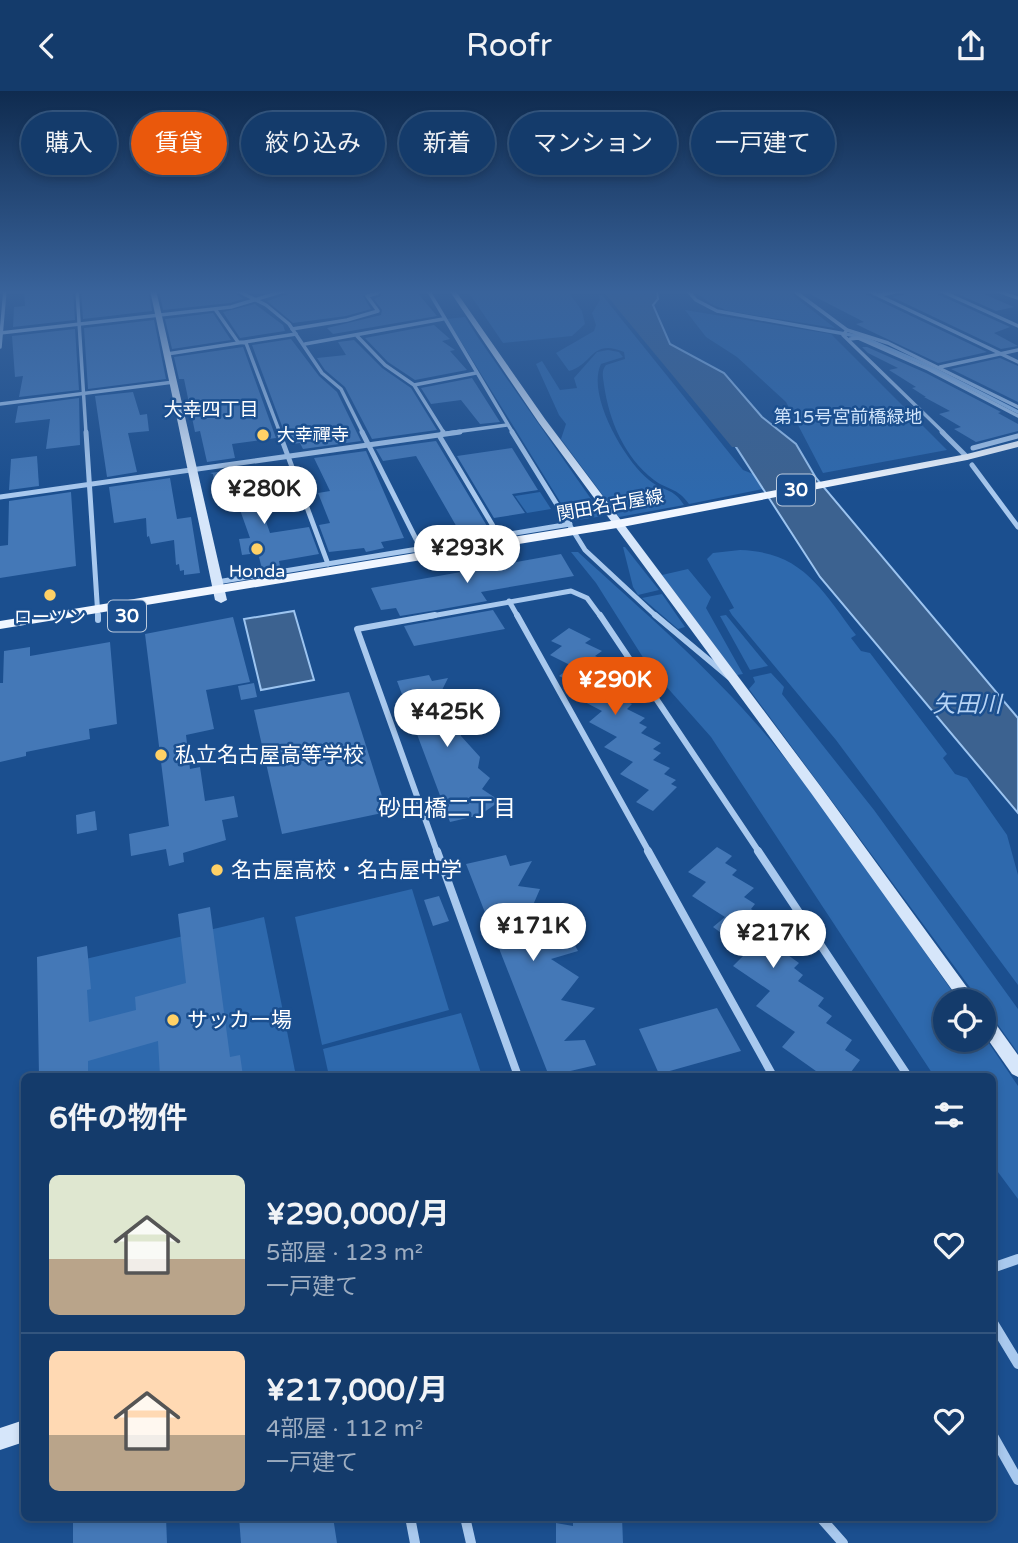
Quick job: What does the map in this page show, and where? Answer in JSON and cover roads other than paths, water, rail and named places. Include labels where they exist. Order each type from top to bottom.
[{"type":"main road","name":"関田名古屋線","points":[[0,636],[219,590],[620,528],[1018,445]]},
{"type":"main road","name":"関田名古屋線","points":[[970,457],[1018,455]]},
{"type":"main road","name":"関田名古屋線","points":[[0,625],[97,615]]},
{"type":"street","points":[[81,358],[97,615]]},
{"type":"street","points":[[168,358],[219,590]]},
{"type":"street","points":[[251,358],[332,572],[421,549],[570,524]]},
{"type":"street","points":[[312,358],[324,379],[341,389],[421,549]]},
{"type":"street","points":[[378,358],[414,385],[444,433],[441,435]]},
{"type":"street","points":[[467,358],[585,550],[633,597],[736,683]]},
{"type":"street","points":[[497,358],[960,989]]},
{"type":"street","points":[[869,358],[970,457],[1018,527]]},
{"type":"street","points":[[903,358],[1018,416]]},
{"type":"street","points":[[919,358],[1018,407]]},
{"type":"street","points":[[939,367],[983,358]]},
{"type":"street","points":[[414,385],[476,373]]},
{"type":"street","points":[[0,404],[174,382]]},
{"type":"street","points":[[0,496],[507,425]]},
{"type":"street","points":[[441,435],[499,536]]},
{"type":"street","points":[[970,457],[1018,436]]},
{"type":"street","points":[[517,1073],[357,629],[562,591],[572,591],[587,598],[906,1073]]},
{"type":"street","points":[[509,601],[771,1073]]},
{"type":"street","points":[[996,1038],[1018,1069]]},
{"type":"street","points":[[996,1267],[1018,1259]]},
{"type":"street","points":[[996,1328],[1018,1364]]},
{"type":"street","points":[[0,1439],[21,1432]]},
{"type":"street","points":[[996,1441],[1018,1481]]},
{"type":"street","points":[[411,1521],[415,1543]]},
{"type":"street","points":[[466,1521],[471,1543]]},
{"type":"street","points":[[824,1521],[843,1543]]},
{"type":"water","name":"矢田川","points":[[665,358],[696,358],[724,373],[762,417],[796,444],[816,478],[1018,718],[1018,813],[820,577],[694,382]]},
{"type":"water","points":[[294,611],[314,680],[261,690],[244,619]]},
{"type":"waterway","name":"矢田川","points":[[669,358],[740,442]]},
{"type":"waterway","points":[[910,358],[1018,412]]},
{"type":"place","name":"大幸禪寺","points":[[263,435]]},
{"type":"place","name":"Honda","points":[[257,549]]},
{"type":"place","name":"ローソン","points":[[50,595]]},
{"type":"place","name":"私立名古屋高等学校","points":[[161,755]]},
{"type":"place","name":"名古屋高校・名古屋中学","points":[[217,870]]},
{"type":"place","name":"サッカー場","points":[[173,1020]]},
{"type":"district","name":"大幸四丁目","points":[[211,410]]},
{"type":"district","name":"砂田橋二丁目","points":[[447,809]]},
{"type":"park label","name":"第15号宮前橋緑地","points":[[848,417]]}]
